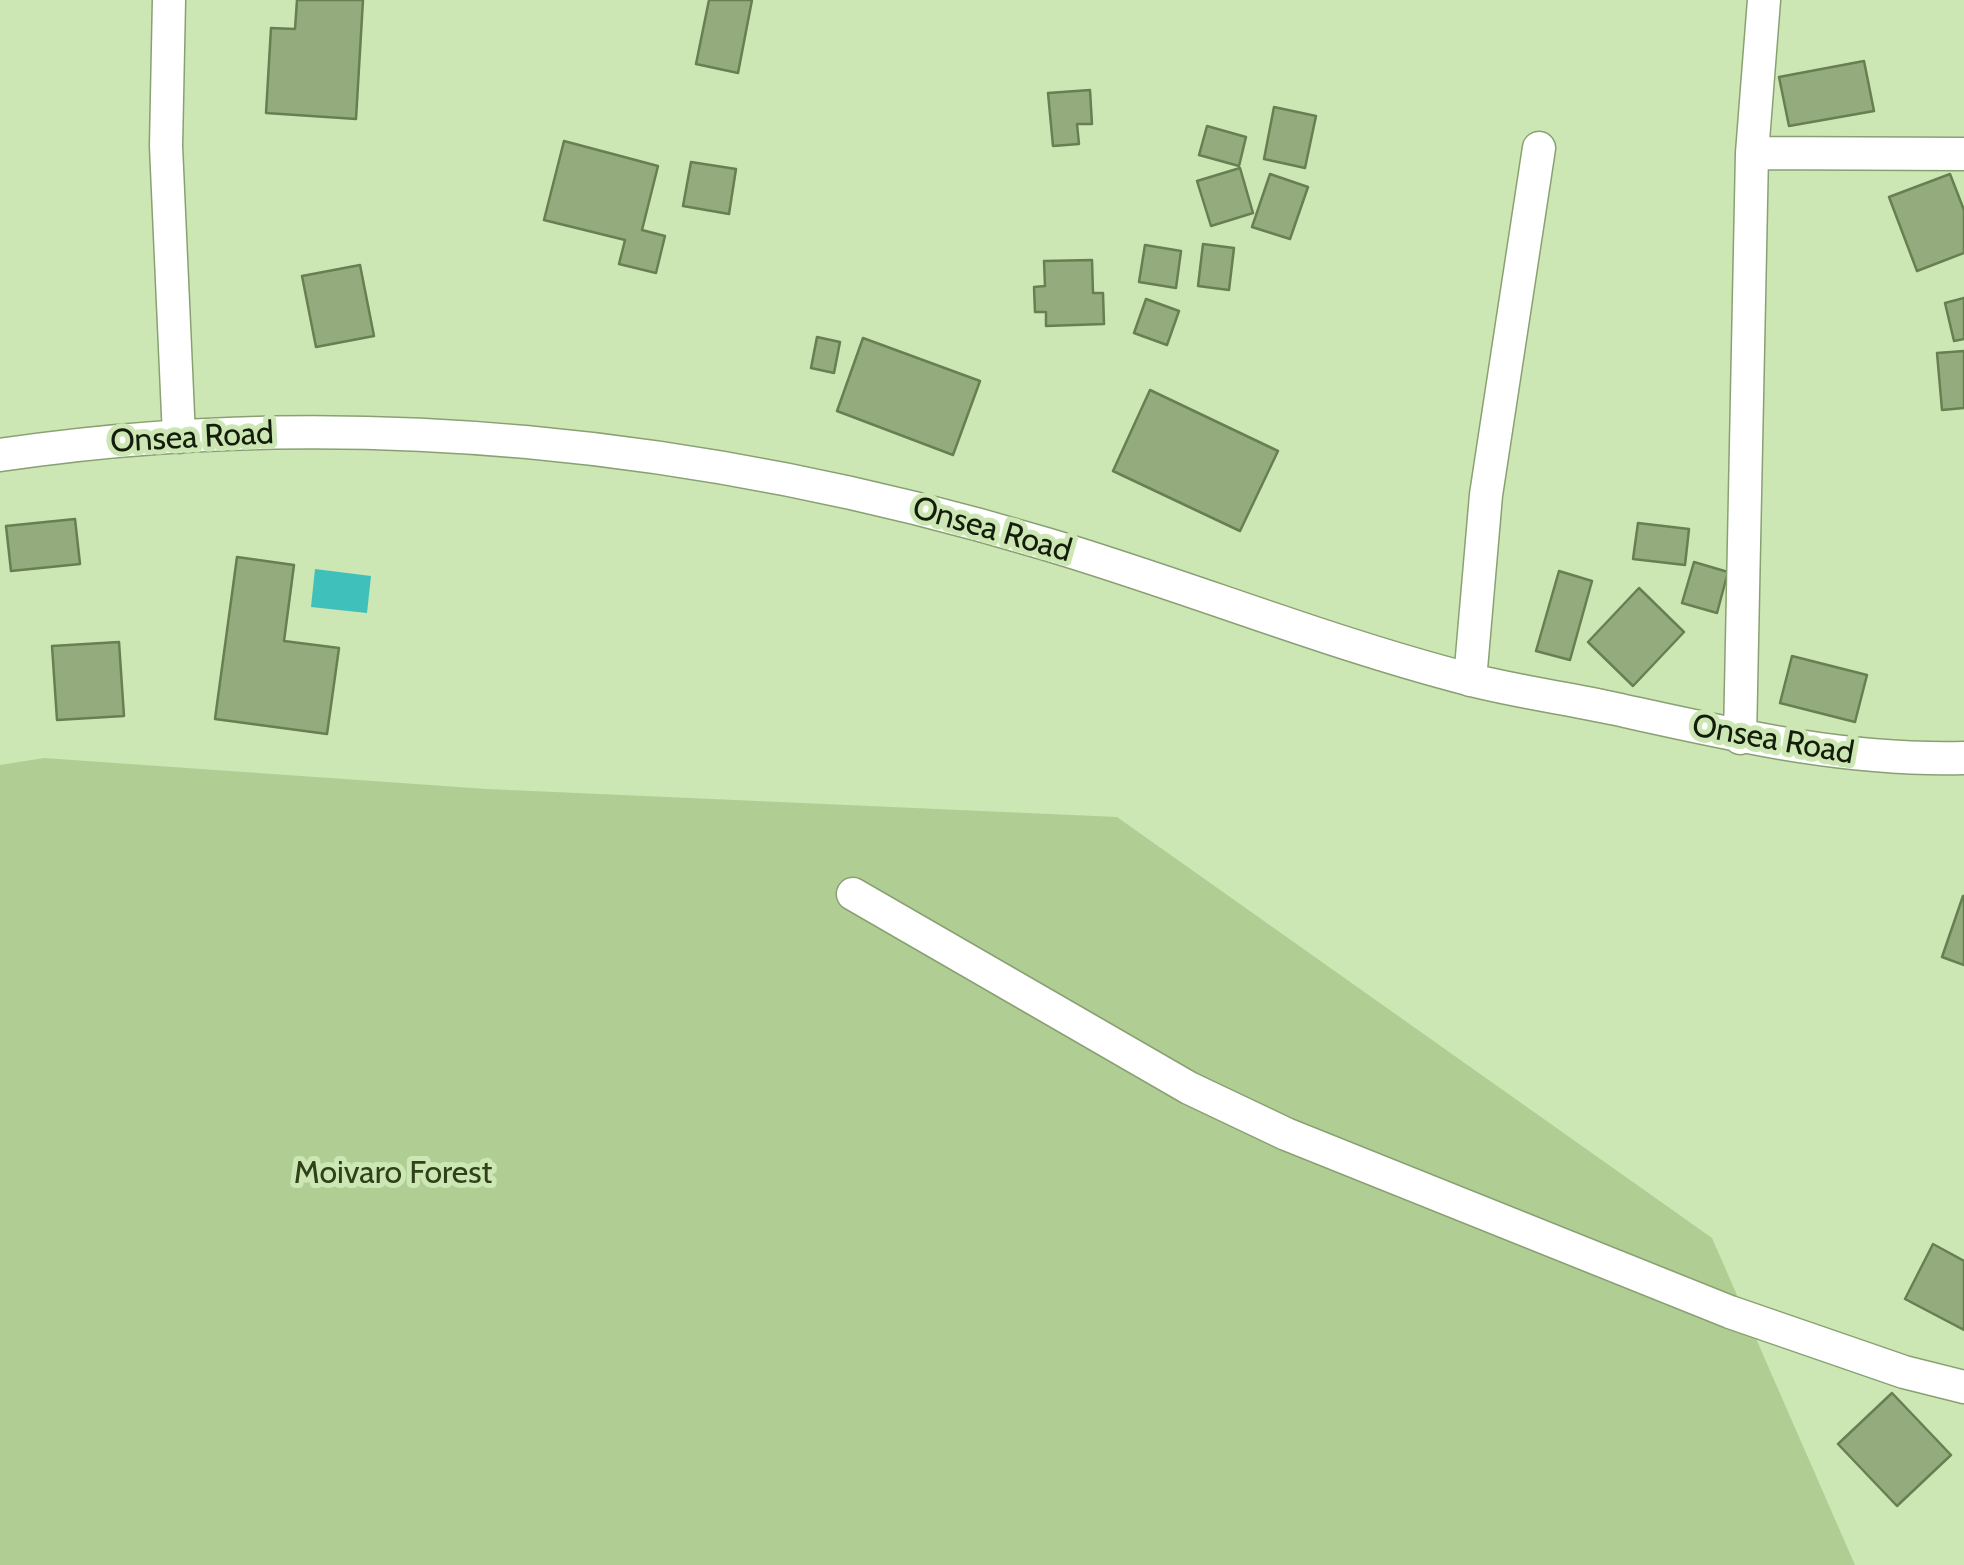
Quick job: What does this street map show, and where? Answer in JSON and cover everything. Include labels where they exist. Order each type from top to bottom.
[{"type":"street","points":[[169,0],[166,146],[179,437]]},
{"type":"street","points":[[1740,738],[1752,153],[1764,0]]},
{"type":"street","points":[[1470,680],[1486,495],[1539,148]]},
{"type":"street","points":[[1752,153],[1964,154]]},
{"type":"street","name":"Onsea Road","points":[[0,455],[179,437],[316,431],[569,446],[693,462],[912,506],[1050,545],[1470,680],[1740,738],[1858,756],[1964,758]]},
{"type":"street","points":[[853,894],[1188,1088],[1286,1134],[1730,1312],[1904,1372],[1964,1387]]},
{"type":"green space","name":"Moivaro Forest","points":[[44,758],[487,789],[1117,817],[1712,1238],[1855,1565],[0,1565],[0,765]]},
{"type":"water","points":[[315,569],[371,576],[367,613],[311,607]]},
{"type":"building","points":[[297,0],[363,0],[356,119],[266,113],[271,28],[295,29]]},
{"type":"building","points":[[709,0],[752,0],[738,73],[696,64]]},
{"type":"building","points":[[1864,61],[1874,111],[1789,126],[1779,77]]},
{"type":"building","points":[[1090,90],[1092,124],[1077,124],[1079,144],[1053,146],[1048,93]]},
{"type":"building","points":[[1274,107],[1316,116],[1305,168],[1264,159]]},
{"type":"building","points":[[1207,126],[1246,137],[1239,166],[1199,155]]},
{"type":"building","points":[[564,141],[658,166],[642,230],[665,236],[656,273],[619,264],[625,240],[544,220]]},
{"type":"building","points":[[691,162],[736,169],[729,214],[683,206]]},
{"type":"building","points":[[1240,168],[1253,213],[1211,226],[1197,181]]},
{"type":"building","points":[[1270,174],[1308,187],[1290,239],[1252,227]]},
{"type":"building","points":[[1950,174],[1964,210],[1964,253],[1917,271],[1889,197]]},
{"type":"building","points":[[1203,244],[1234,248],[1229,290],[1198,286]]},
{"type":"building","points":[[1145,245],[1181,251],[1176,288],[1139,282]]},
{"type":"building","points":[[1092,260],[1093,293],[1103,293],[1104,324],[1046,326],[1046,312],[1035,312],[1034,287],[1045,286],[1044,261]]},
{"type":"building","points":[[360,265],[374,336],[316,347],[302,276]]},
{"type":"building","points":[[1964,298],[1964,339],[1954,341],[1945,303]]},
{"type":"building","points":[[1146,299],[1179,311],[1167,345],[1134,333]]},
{"type":"building","points":[[817,337],[840,342],[834,373],[811,368]]},
{"type":"building","points":[[863,338],[980,381],[953,455],[837,411]]},
{"type":"building","points":[[1964,351],[1964,408],[1942,410],[1937,353]]},
{"type":"building","points":[[1150,390],[1278,451],[1240,531],[1113,471]]},
{"type":"building","points":[[75,519],[80,564],[11,571],[6,526]]},
{"type":"building","points":[[1638,523],[1689,529],[1685,565],[1633,559]]},
{"type":"building","points":[[237,557],[294,565],[284,641],[339,648],[327,734],[215,719]]},
{"type":"building","points":[[1694,562],[1728,572],[1717,613],[1682,603]]},
{"type":"building","points":[[1559,571],[1592,581],[1570,660],[1536,651]]},
{"type":"building","points":[[1639,588],[1684,632],[1633,686],[1588,642]]},
{"type":"building","points":[[119,642],[124,716],[57,720],[52,646]]},
{"type":"building","points":[[1792,656],[1867,675],[1855,722],[1780,703]]},
{"type":"building","points":[[1964,896],[1964,965],[1942,957]]},
{"type":"building","points":[[1933,1244],[1964,1261],[1964,1330],[1905,1299]]},
{"type":"building","points":[[1892,1393],[1951,1455],[1897,1506],[1838,1444]]}]
